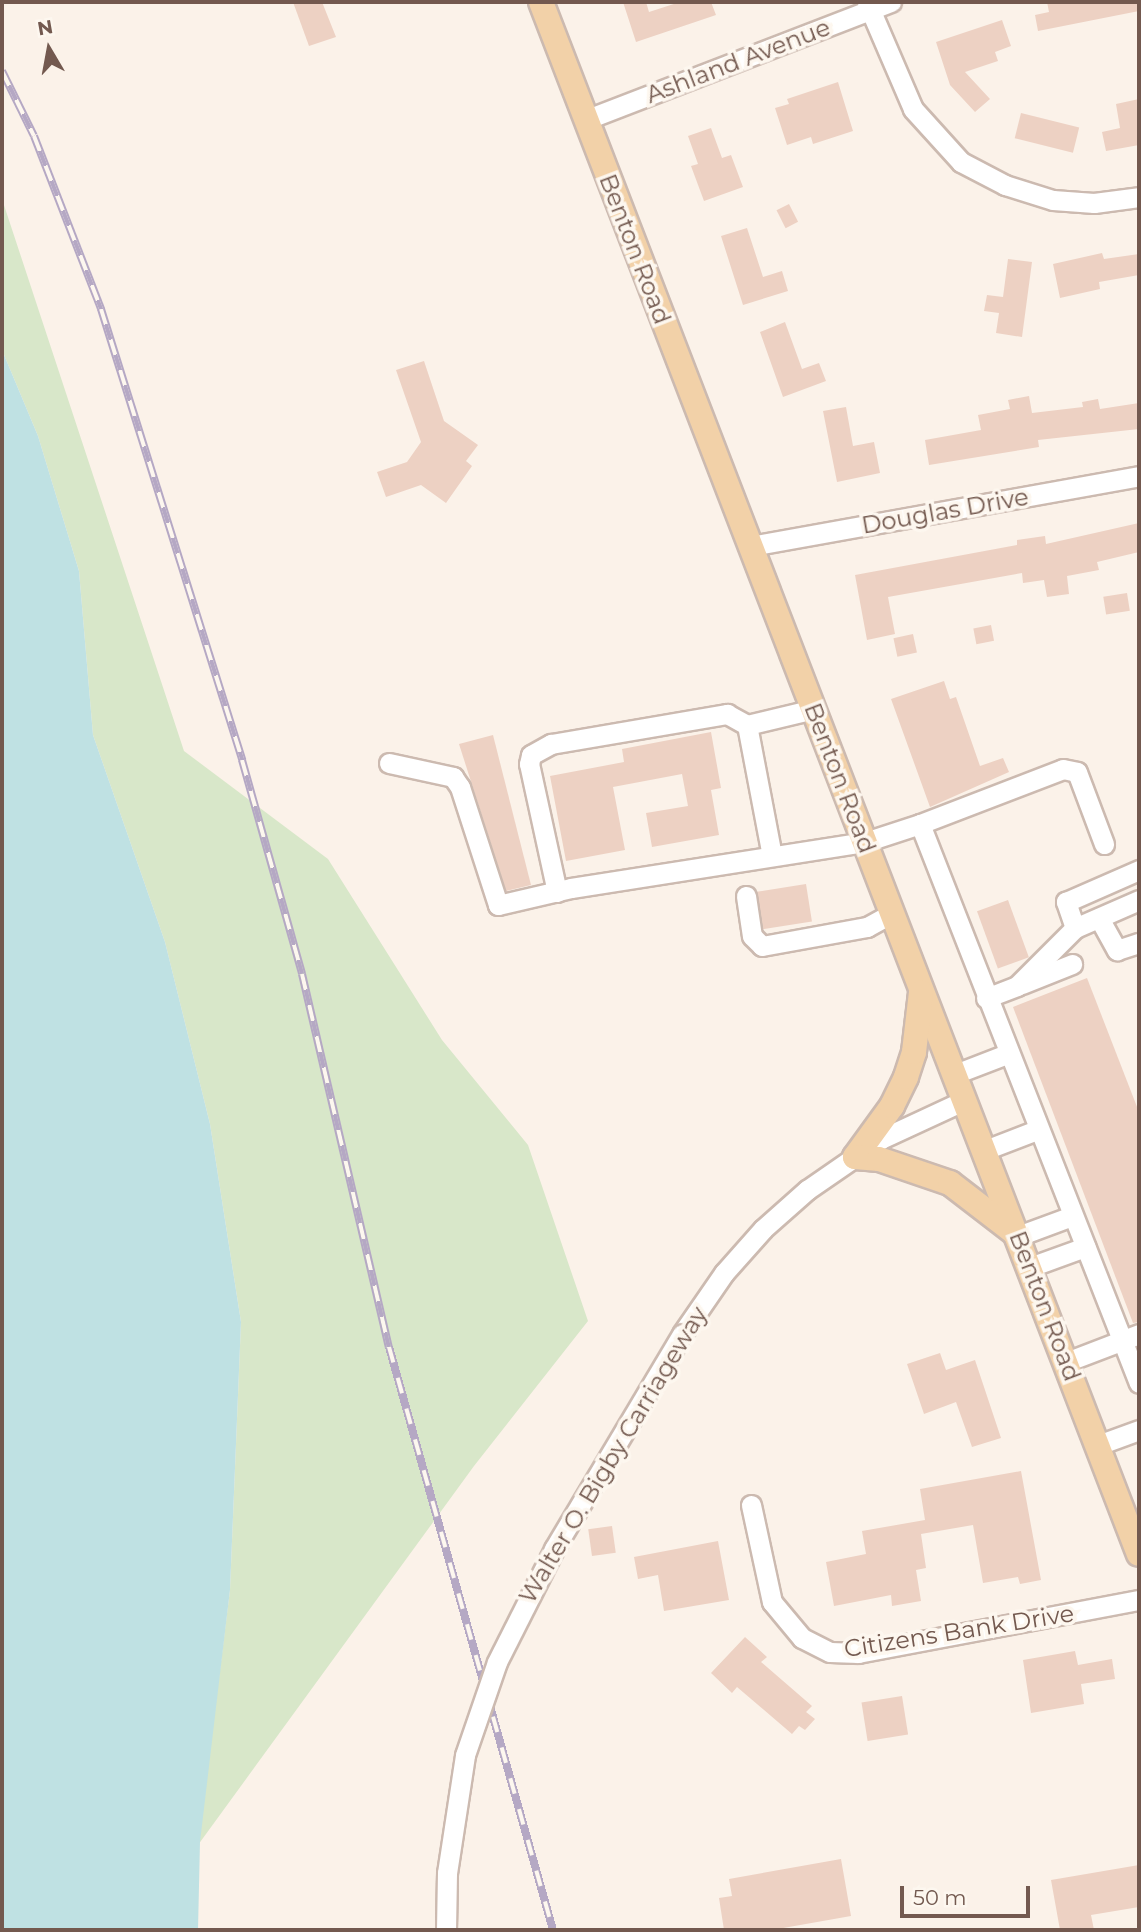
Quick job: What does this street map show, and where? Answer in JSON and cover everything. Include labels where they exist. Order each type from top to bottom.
[{"type":"main road","name":"Benton Road","points":[[541,2],[1139,1554]]},
{"type":"main road","points":[[855,1157],[892,1106],[906,1077],[914,1052],[921,987]]},
{"type":"main road","points":[[855,1157],[879,1159],[950,1183],[1018,1236]]},
{"type":"street","name":"Ashland Avenue","points":[[585,120],[868,6],[891,2]]},
{"type":"street","points":[[868,6],[913,109],[961,162],[1005,185],[1052,200],[1084,203],[1139,197]]},
{"type":"street","name":"Douglas Drive","points":[[751,545],[1139,476]]},
{"type":"street","points":[[557,892],[529,764],[537,749],[727,715],[747,725],[814,709]]},
{"type":"street","points":[[747,725],[772,856]]},
{"type":"street","points":[[389,763],[453,777],[460,787],[498,905],[557,892],[865,842],[920,824],[1063,769],[1077,772],[1104,844]]},
{"type":"street","points":[[920,824],[1072,1216],[1131,1337],[1139,1383]]},
{"type":"street","points":[[1075,929],[1066,902],[1139,870]]},
{"type":"street","points":[[746,896],[752,936],[762,946],[867,927],[892,913]]},
{"type":"street","points":[[1017,986],[1075,929],[1139,900]]},
{"type":"street","points":[[1099,918],[1117,950],[1139,943]]},
{"type":"street","points":[[986,998],[1072,964]]},
{"type":"street","points":[[955,1074],[1007,1054]]},
{"type":"street","name":"Walter O. Bigby Carriageway","points":[[446,1930],[447,1873],[465,1755],[497,1662],[554,1549],[682,1334],[724,1273],[762,1229],[807,1189],[881,1139],[965,1100]]},
{"type":"street","points":[[985,1150],[1037,1130]]},
{"type":"street","points":[[1018,1236],[1072,1216]]},
{"type":"street","points":[[1030,1267],[1085,1247]]},
{"type":"street","points":[[1066,1362],[1131,1337]]},
{"type":"street","points":[[1098,1445],[1139,1430]]},
{"type":"street","name":"Citizens Bank Drive","points":[[751,1505],[772,1602],[802,1638],[830,1652],[858,1653],[1139,1600]]},
{"type":"green space","points":[[2,199],[184,751],[328,859],[442,1040],[528,1145],[588,1321],[474,1466],[198,1845],[230,1590],[241,1322],[210,1124],[165,942],[93,735],[79,571],[38,436],[2,350]]},
{"type":"water","points":[[2,350],[38,436],[79,571],[93,735],[165,942],[210,1124],[241,1322],[230,1590],[200,1842],[198,1930],[2,1930]]},
{"type":"building","points":[[293,2],[322,2],[336,37],[309,46]]},
{"type":"building","points":[[623,2],[646,2],[649,12],[680,2],[711,2],[716,15],[636,42]]},
{"type":"building","points":[[1047,2],[1139,2],[1139,11],[1038,31],[1035,15],[1049,12]]},
{"type":"building","points":[[1002,20],[1011,46],[995,52],[998,61],[965,72],[990,99],[975,112],[950,85],[936,42]]},
{"type":"building","points":[[838,82],[853,131],[813,144],[811,137],[787,145],[775,108],[789,104],[787,99]]},
{"type":"building","points":[[1139,99],[1139,145],[1106,151],[1102,132],[1120,128],[1116,104]]},
{"type":"building","points":[[1021,113],[1079,128],[1073,153],[1015,138]]},
{"type":"building","points":[[711,128],[722,158],[731,155],[743,187],[704,201],[691,166],[698,164],[688,136]]},
{"type":"building","points":[[789,204],[798,222],[786,228],[777,210]]},
{"type":"building","points":[[747,228],[763,277],[782,271],[788,291],[743,305],[721,236]]},
{"type":"building","points":[[1102,253],[1104,259],[1139,254],[1139,275],[1099,282],[1100,289],[1060,298],[1053,264]]},
{"type":"building","points":[[1008,259],[1032,262],[1022,337],[996,333],[999,313],[984,311],[987,295],[1003,297]]},
{"type":"building","points":[[785,322],[802,369],[819,363],[826,381],[783,397],[760,332]]},
{"type":"building","points":[[424,361],[444,421],[478,445],[466,461],[472,466],[446,503],[421,485],[386,497],[377,472],[407,462],[421,442],[396,370]]},
{"type":"building","points":[[1029,396],[1032,413],[1083,407],[1082,402],[1098,399],[1100,409],[1139,403],[1139,429],[1038,440],[1039,447],[929,465],[925,440],[981,430],[978,415],[1010,409],[1008,400]]},
{"type":"building","points":[[846,407],[853,446],[874,442],[880,473],[837,482],[823,411]]},
{"type":"building","points":[[1139,523],[1139,552],[1097,562],[1099,570],[1067,576],[1069,594],[1047,597],[1044,580],[1023,583],[1022,573],[888,597],[895,634],[867,640],[855,575],[1017,545],[1017,540],[1045,536],[1046,544]]},
{"type":"building","points":[[1127,593],[1130,611],[1106,615],[1103,597]]},
{"type":"building","points":[[991,625],[994,641],[976,644],[973,628]]},
{"type":"building","points":[[913,634],[917,653],[897,657],[893,638]]},
{"type":"building","points":[[944,681],[950,699],[956,697],[980,766],[1003,758],[1009,772],[930,807],[891,699]]},
{"type":"building","points":[[711,732],[721,788],[711,790],[719,835],[652,847],[646,813],[688,806],[682,774],[613,787],[625,850],[566,861],[550,776],[624,762],[622,749]]},
{"type":"building","points":[[493,735],[531,885],[506,891],[459,744]]},
{"type":"building","points":[[806,884],[812,922],[763,929],[757,892]]},
{"type":"building","points":[[1008,900],[1029,957],[998,969],[977,911]]},
{"type":"building","points":[[1087,978],[1139,1112],[1139,1322],[1133,1323],[1013,1007]]},
{"type":"building","points":[[940,1353],[946,1370],[975,1360],[1001,1438],[972,1447],[956,1402],[924,1414],[907,1364]]},
{"type":"building","points":[[1021,1471],[1041,1580],[1020,1584],[1018,1577],[983,1583],[973,1525],[921,1534],[926,1568],[916,1570],[921,1601],[892,1606],[891,1595],[834,1606],[826,1562],[866,1554],[862,1531],[925,1520],[920,1489]]},
{"type":"building","points":[[612,1526],[616,1553],[592,1556],[588,1529]]},
{"type":"building","points":[[718,1541],[729,1600],[664,1611],[658,1575],[638,1579],[634,1557]]},
{"type":"building","points":[[745,1637],[767,1657],[761,1662],[812,1706],[806,1712],[815,1719],[805,1730],[799,1726],[792,1734],[737,1687],[732,1693],[711,1673]]},
{"type":"building","points":[[1075,1651],[1078,1665],[1112,1659],[1115,1679],[1081,1684],[1084,1704],[1031,1713],[1023,1660]]},
{"type":"building","points":[[902,1696],[908,1735],[868,1741],[862,1702]]},
{"type":"building","points":[[841,1859],[851,1916],[772,1930],[724,1930],[719,1898],[732,1896],[729,1879]]},
{"type":"building","points":[[1139,1865],[1139,1907],[1091,1915],[1094,1930],[1060,1930],[1051,1880]]},
{"type":"railway","points":[[2,71],[34,136],[101,309],[242,760],[302,974],[389,1347],[553,1930]]}]
